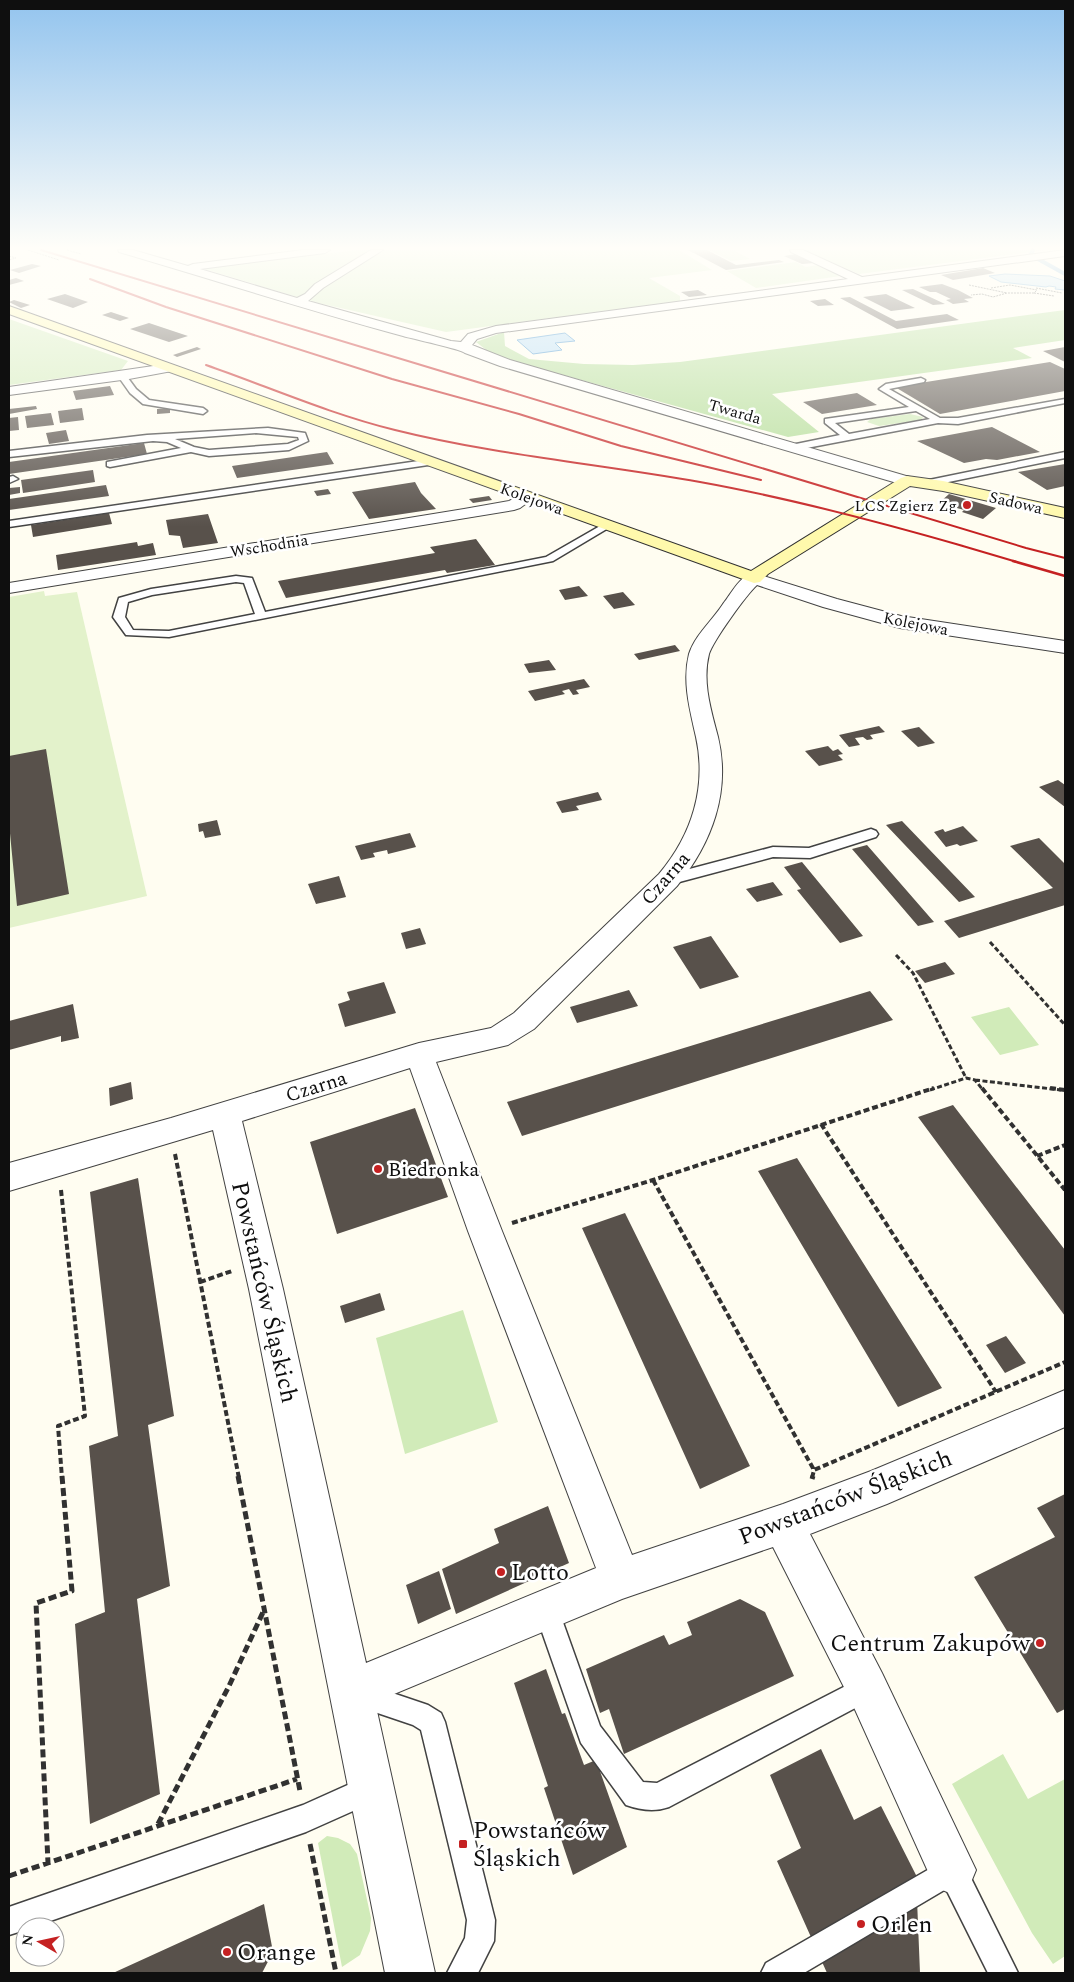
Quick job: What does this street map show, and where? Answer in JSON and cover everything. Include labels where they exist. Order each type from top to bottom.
[{"type":"street","name":"Kolejowa","points":[[98,342],[754,578],[830,603],[900,622],[1065,647]]},
{"type":"street","name":"Twarda","points":[[441,342],[465,346],[469,350],[505,363],[907,481]]},
{"type":"street","points":[[9,391],[167,368]]},
{"type":"street","name":"Sadowa","points":[[907,481],[929,483],[1065,513]]},
{"type":"street","name":"Czarna","points":[[225,1114],[419,1054],[498,1036],[524,1020],[668,880],[680,866],[698,836],[710,792],[709,748],[696,687],[698,656],[710,634],[745,586],[762,570],[907,481]]},
{"type":"street","name":"Wschodnia","points":[[9,588],[464,514],[514,505],[527,497]]},
{"type":"street","points":[[419,1054],[485,1231],[621,1579]]},
{"type":"street","points":[[9,1177],[225,1114]]},
{"type":"street","name":"Powstańców Śląskich","points":[[225,1114],[266,1289],[410,1973]]},
{"type":"street","name":"Powstańców Śląskich","points":[[350,1691],[621,1579],[783,1524],[873,1490],[1065,1408]]},
{"type":"street","points":[[783,1524],[867,1688],[952,1870]]},
{"type":"lane","points":[[122,376],[133,391],[146,402],[203,411]]},
{"type":"lane","points":[[921,380],[889,386],[883,389],[938,420]]},
{"type":"lane","points":[[796,447],[875,430],[938,420],[958,421],[1065,401]]},
{"type":"lane","points":[[846,436],[828,421],[917,408]]},
{"type":"lane","points":[[857,417],[875,430]]},
{"type":"lane","points":[[9,454],[147,438],[169,438],[260,430],[302,435],[304,441],[289,447],[248,452],[209,453],[192,449],[169,438]]},
{"type":"lane","points":[[110,464],[192,449]]},
{"type":"lane","points":[[929,483],[1065,455]]},
{"type":"lane","points":[[9,524],[432,462]]},
{"type":"lane","points":[[261,616],[248,580],[236,579],[151,592],[123,600],[119,617],[130,633],[170,634],[261,616],[549,558],[606,525]]},
{"type":"lane","points":[[668,880],[774,852],[810,853],[871,834]]},
{"type":"lane","points":[[546,1609],[590,1734],[636,1795],[659,1797],[867,1688]]},
{"type":"lane","points":[[350,1691],[419,1714],[432,1722],[481,1920],[479,1942],[462,1973]]},
{"type":"lane","points":[[9,1921],[306,1818],[372,1788]]},
{"type":"lane","points":[[776,1973],[952,1870],[1003,1973]]},
{"type":"path","points":[[990,942],[1065,1025]]},
{"type":"path","points":[[896,955],[913,973],[966,1078]]},
{"type":"path","points":[[485,1231],[653,1180],[820,1124],[966,1078],[1065,1090]]},
{"type":"path","points":[[974,1080],[1065,1190]]},
{"type":"path","points":[[820,1124],[996,1392]]},
{"type":"path","points":[[170,1131],[336,1973]]},
{"type":"path","points":[[1037,1156],[1065,1145]]},
{"type":"path","points":[[653,1180],[814,1470],[811,1484]]},
{"type":"path","points":[[48,1863],[36,1603],[72,1591],[58,1426],[85,1416],[60,1182]]},
{"type":"path","points":[[814,1470],[1065,1362]]},
{"type":"path","points":[[157,1824],[229,1686],[264,1609]]},
{"type":"path","points":[[9,1876],[157,1824],[297,1779]]},
{"type":"green space","points":[[9,342],[76,342],[128,361],[121,370],[9,385]]},
{"type":"green space","points":[[477,342],[505,342],[505,346],[529,359],[584,364],[633,365],[680,362],[824,342],[1049,342],[1013,348],[1032,358],[772,394],[819,432],[788,437],[494,356]]},
{"type":"green space","points":[[910,414],[923,417],[921,420],[879,426],[867,422],[871,419]]},
{"type":"green space","points":[[44,591],[45,596],[77,592],[147,896],[9,928],[9,597]]},
{"type":"green space","points":[[1009,1007],[1039,1045],[1000,1055],[971,1017]]},
{"type":"green space","points":[[463,1310],[498,1422],[405,1454],[376,1338]]},
{"type":"green space","points":[[1003,1754],[1028,1799],[1065,1779],[1065,1956],[1053,1964],[1032,1933],[952,1784]]},
{"type":"green space","points":[[327,1836],[338,1838],[350,1844],[357,1854],[371,1918],[370,1931],[360,1955],[342,1967],[318,1843]]},
{"type":"water","points":[[520,342],[560,342],[555,343],[562,350],[533,354]]},
{"type":"building","points":[[197,347],[201,349],[177,357],[173,355]]},
{"type":"building","points":[[1065,347],[1065,362],[1043,351]]},
{"type":"building","points":[[1050,362],[1065,369],[1065,391],[940,414],[895,387]]},
{"type":"building","points":[[110,386],[114,395],[76,400],[73,391]]},
{"type":"building","points":[[857,393],[877,405],[822,414],[803,402]]},
{"type":"building","points":[[36,406],[37,409],[9,414],[9,409]]},
{"type":"building","points":[[82,408],[84,420],[60,423],[58,411]]},
{"type":"building","points":[[170,408],[170,413],[157,414],[157,409]]},
{"type":"building","points":[[51,413],[54,425],[27,428],[25,416]]},
{"type":"building","points":[[18,417],[19,430],[9,431],[9,418]]},
{"type":"building","points":[[992,427],[1040,452],[997,460],[986,459],[964,463],[917,441]]},
{"type":"building","points":[[66,430],[69,441],[49,444],[46,433]]},
{"type":"building","points":[[144,443],[147,454],[9,474],[9,462]]},
{"type":"building","points":[[327,452],[334,464],[237,478],[232,466]]},
{"type":"building","points":[[1065,464],[1065,486],[1047,490],[1018,472]]},
{"type":"building","points":[[93,470],[95,482],[23,493],[21,480]]},
{"type":"building","points":[[415,482],[421,493],[436,509],[369,519],[352,492]]},
{"type":"building","points":[[106,485],[109,496],[9,510],[9,499]]},
{"type":"building","points":[[20,487],[20,493],[9,495],[9,488]]},
{"type":"building","points":[[328,489],[331,494],[317,496],[314,491]]},
{"type":"building","name":"LCS Zgierz Zg","points":[[949,494],[996,508],[983,519],[962,512],[964,510],[939,503]]},
{"type":"building","points":[[489,496],[492,500],[473,503],[469,499]]},
{"type":"building","points":[[109,513],[112,524],[33,537],[31,525]]},
{"type":"building","points":[[208,514],[218,543],[183,548],[180,536],[169,535],[166,520]]},
{"type":"building","points":[[476,539],[495,565],[447,573],[445,570],[286,598],[278,581],[435,553],[430,547]]},
{"type":"building","points":[[137,542],[138,546],[153,543],[156,555],[58,570],[56,555]]},
{"type":"building","points":[[579,586],[588,596],[565,600],[559,590]]},
{"type":"building","points":[[623,592],[635,605],[614,609],[603,596]]},
{"type":"building","points":[[675,645],[680,651],[639,660],[634,654]]},
{"type":"building","points":[[549,660],[556,670],[529,673],[524,664]]},
{"type":"building","points":[[584,679],[590,687],[576,690],[579,694],[573,695],[569,689],[562,691],[565,694],[535,701],[528,691]]},
{"type":"building","points":[[879,726],[885,732],[870,735],[873,739],[855,738],[860,745],[849,747],[839,735]]},
{"type":"building","points":[[919,727],[935,743],[918,747],[901,731]]},
{"type":"building","points":[[828,746],[833,751],[838,749],[843,754],[838,755],[843,760],[819,766],[805,751]]},
{"type":"building","points":[[46,749],[69,894],[17,906],[9,823],[9,756]]},
{"type":"building","points":[[1058,780],[1065,785],[1065,807],[1039,787]]},
{"type":"building","points":[[598,792],[602,800],[576,806],[579,810],[562,813],[556,802]]},
{"type":"building","points":[[217,820],[221,835],[205,838],[203,831],[199,832],[198,824]]},
{"type":"building","points":[[902,821],[975,897],[959,902],[886,825]]},
{"type":"building","points":[[963,826],[978,841],[960,846],[957,844],[946,847],[934,832],[943,829],[945,832]]},
{"type":"building","points":[[410,833],[416,847],[388,854],[387,850],[373,853],[375,857],[361,860],[355,846]]},
{"type":"building","points":[[1039,838],[1065,864],[1065,905],[959,938],[944,921],[1053,888],[1010,846]]},
{"type":"building","points":[[867,845],[934,922],[918,926],[852,849]]},
{"type":"building","points":[[802,862],[863,936],[840,943],[797,890],[801,889],[784,867]]},
{"type":"building","points":[[339,876],[346,897],[316,904],[308,884]]},
{"type":"building","points":[[773,882],[783,895],[757,902],[746,889]]},
{"type":"building","points":[[420,928],[426,944],[406,949],[401,933]]},
{"type":"building","points":[[711,936],[739,977],[700,989],[673,947]]},
{"type":"building","points":[[945,962],[955,974],[925,983],[915,971]]},
{"type":"building","points":[[384,982],[396,1013],[345,1027],[338,1004],[350,1000],[347,992]]},
{"type":"building","points":[[629,990],[638,1006],[577,1023],[570,1007]]},
{"type":"building","points":[[870,991],[893,1020],[522,1136],[507,1102]]},
{"type":"building","points":[[73,1004],[79,1038],[61,1042],[61,1036],[9,1050],[9,1021]]},
{"type":"building","points":[[131,1082],[133,1099],[110,1106],[109,1088]]},
{"type":"building","points":[[953,1105],[1065,1250],[1065,1316],[918,1117]]},
{"type":"building","name":"Biedronka","points":[[415,1108],[448,1197],[337,1234],[310,1142]]},
{"type":"building","points":[[797,1158],[942,1388],[898,1407],[758,1171]]},
{"type":"building","points":[[138,1178],[174,1416],[148,1425],[170,1586],[137,1599],[160,1794],[90,1824],[75,1624],[105,1612],[89,1446],[118,1436],[90,1192]]},
{"type":"building","points":[[625,1213],[750,1466],[700,1489],[582,1228]]},
{"type":"building","points":[[380,1293],[385,1310],[345,1323],[340,1306]]},
{"type":"building","points":[[1006,1336],[1026,1363],[1005,1373],[986,1345]]},
{"type":"building","name":"Centrum Zakupów","points":[[1065,1494],[1065,1709],[1057,1713],[974,1577],[1055,1537],[1037,1508]]},
{"type":"building","points":[[548,1506],[569,1563],[456,1614],[442,1569],[499,1543],[494,1529]]},
{"type":"building","points":[[439,1571],[451,1609],[418,1624],[406,1585]]},
{"type":"building","points":[[740,1599],[765,1612],[794,1676],[624,1754],[609,1709],[600,1713],[586,1669],[664,1635],[669,1645],[692,1635],[687,1622]]},
{"type":"building","points":[[546,1669],[562,1714],[565,1713],[584,1765],[596,1760],[627,1847],[573,1875],[544,1788],[548,1786],[514,1683]]},
{"type":"building","name":"Orlen","points":[[821,1749],[854,1820],[881,1806],[916,1875],[920,1973],[827,1973],[777,1861],[801,1848],[770,1775]]},
{"type":"building","points":[[264,1904],[273,1952],[262,1973],[113,1973]]},
{"type":"railway","points":[[277,342],[392,379],[519,414],[621,446],[761,480]]},
{"type":"railway","points":[[347,342],[1026,548],[1065,558]]},
{"type":"railway","points":[[206,365],[323,408],[395,430],[471,446],[733,488],[832,511],[959,545]]},
{"type":"railway","points":[[959,545],[1017,562]]},
{"type":"railway","points":[[1013,561],[1065,576]]},
{"type":"place","name":"LCS Zgierz Zg","points":[[967,505]]},
{"type":"place","name":"Biedronka","points":[[378,1169]]},
{"type":"place","name":"Lotto","points":[[501,1572]]},
{"type":"place","name":"Centrum Zakupów","points":[[1040,1643]]},
{"type":"place","name":"Powstańców Śląskich","points":[[463,1844]]},
{"type":"place","name":"Orlen","points":[[861,1924]]},
{"type":"place","name":"Orange","points":[[227,1952]]}]
